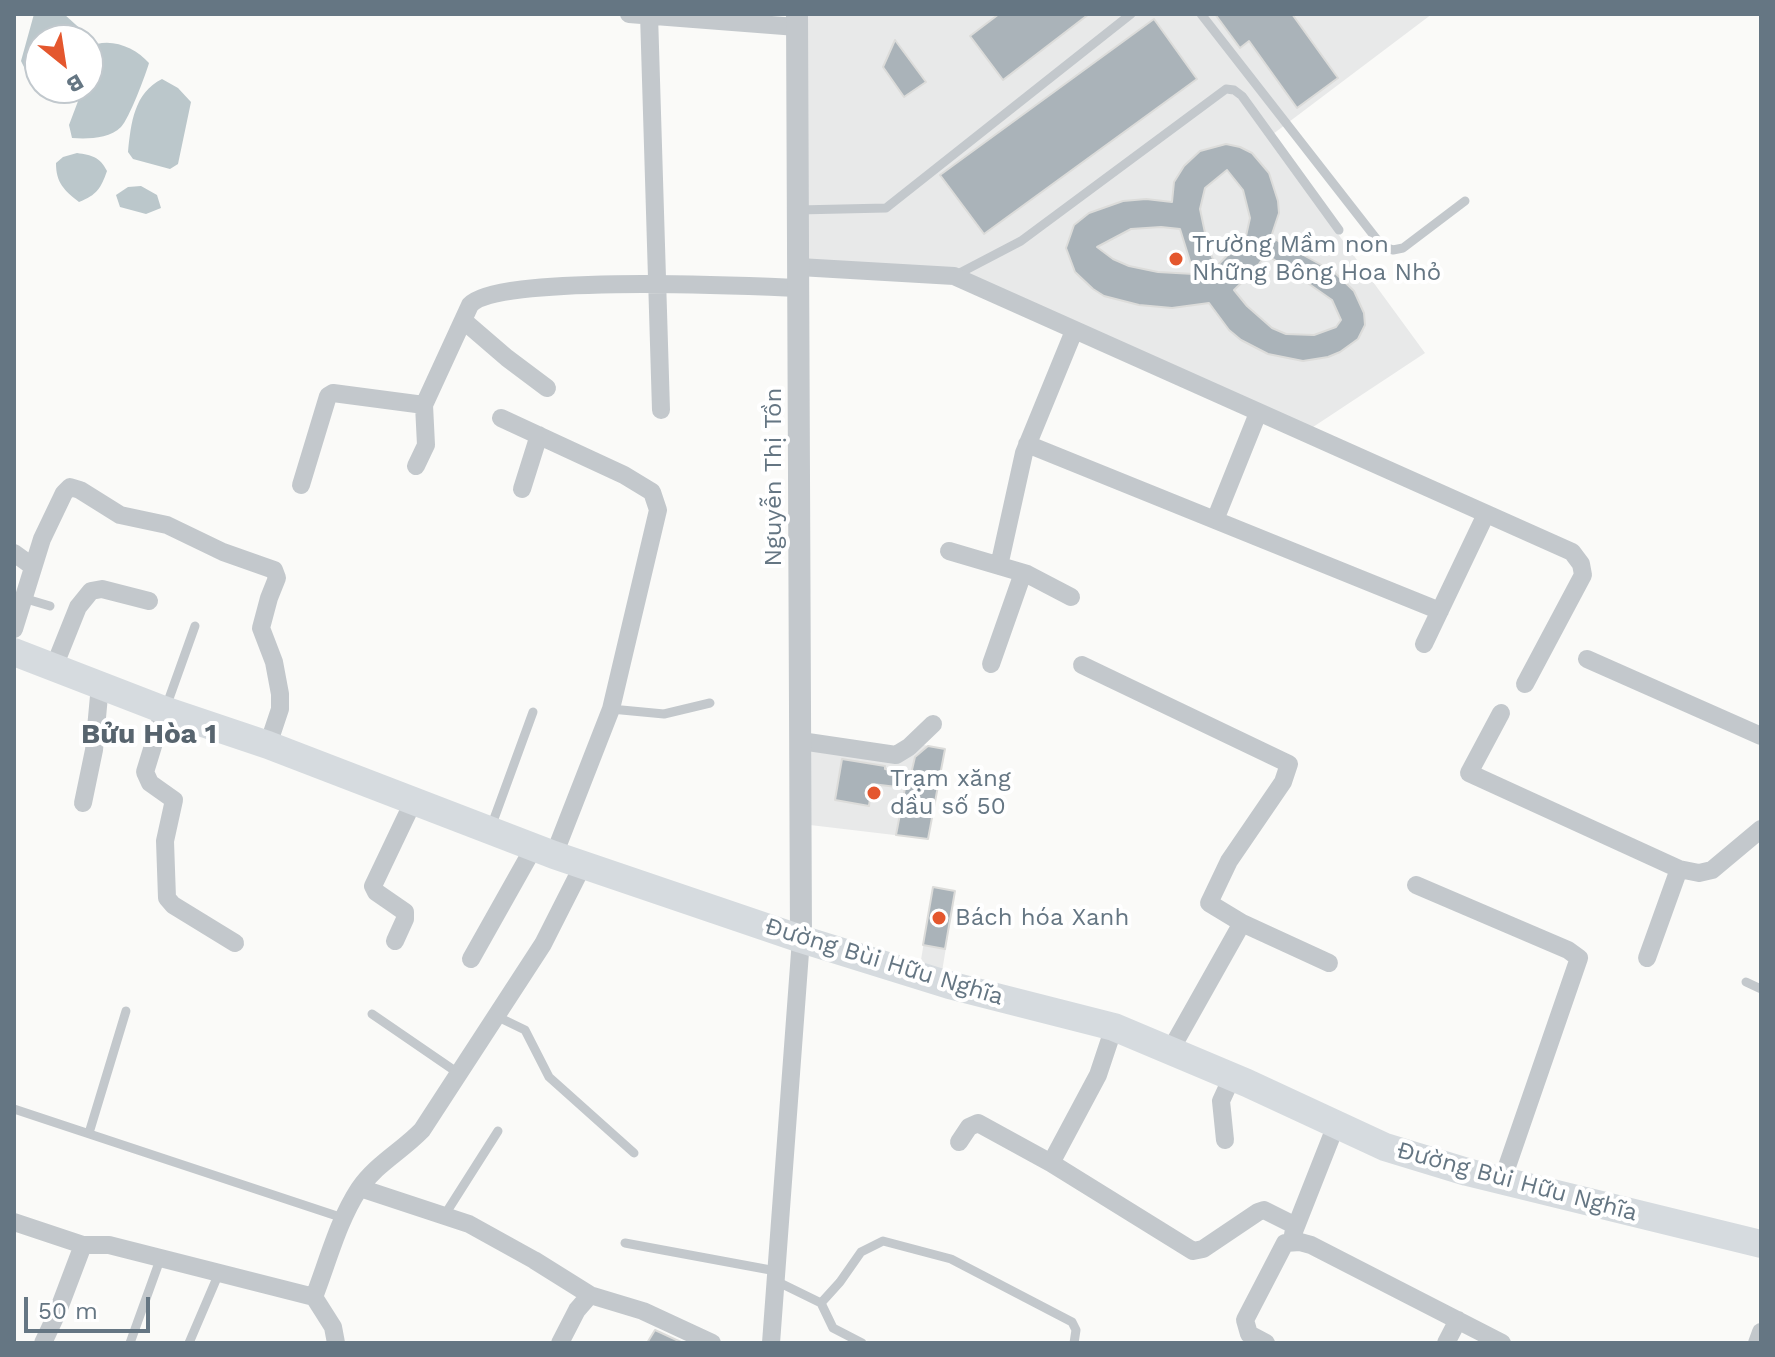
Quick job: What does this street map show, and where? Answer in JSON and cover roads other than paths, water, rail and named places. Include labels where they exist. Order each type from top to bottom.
[{"type":"main road","name":"Đường Bùi Hữu Nghĩa","points":[[14,652],[583,865],[949,985],[1114,1027],[1385,1147],[1502,1181],[1761,1244]]},
{"type":"street","points":[[629,14],[797,20]]},
{"type":"street","points":[[648,16],[661,410]]},
{"type":"street","name":"Nguyễn Thị Tồn","points":[[797,20],[801,939]]},
{"type":"street","points":[[416,466],[426,445],[424,405],[470,305],[482,297],[542,288],[656,282],[954,276],[1572,552],[1583,569],[1583,575],[1525,684]]},
{"type":"street","points":[[464,321],[547,388]]},
{"type":"street","points":[[999,566],[1027,444],[1074,331]]},
{"type":"street","points":[[301,485],[330,394],[424,405]]},
{"type":"street","points":[[1215,520],[1258,413]]},
{"type":"street","points":[[471,959],[544,851],[611,709],[658,510],[652,492],[624,475],[501,418]]},
{"type":"street","points":[[522,489],[539,435]]},
{"type":"street","points":[[1027,444],[1440,611]]},
{"type":"street","points":[[14,629],[42,539],[64,493],[70,487],[120,515],[167,525],[223,552],[274,570],[277,578],[261,628],[274,662],[281,701],[268,745]]},
{"type":"street","points":[[1424,644],[1486,514]]},
{"type":"street","points":[[949,551],[1023,573],[1071,597]]},
{"type":"street","points":[[14,553],[32,566]]},
{"type":"street","points":[[991,664],[1023,573]]},
{"type":"street","points":[[54,667],[78,607],[91,591],[102,589],[149,601]]},
{"type":"street","points":[[1587,659],[1761,736]]},
{"type":"street","points":[[1082,665],[1289,764],[1283,782],[1229,861],[1209,903],[1242,923],[1329,963]]},
{"type":"street","points":[[83,803],[94,750],[100,685]]},
{"type":"street","points":[[164,710],[145,772],[150,783],[174,800],[165,841],[165,893],[173,905],[235,943]]},
{"type":"street","points":[[1501,713],[1469,773],[1679,869],[1699,873],[1712,870],[1761,829]]},
{"type":"street","points":[[801,741],[896,755],[933,724]]},
{"type":"street","points":[[395,941],[405,912],[376,892],[373,886],[413,802]]},
{"type":"street","points":[[314,1297],[343,1218],[360,1188],[388,1156],[406,1146],[422,1130],[543,944],[583,865]]},
{"type":"street","points":[[1647,958],[1679,869]]},
{"type":"street","points":[[1416,885],[1568,950],[1579,958],[1502,1181]]},
{"type":"street","points":[[1170,1051],[1242,923]]},
{"type":"street","points":[[771,1343],[801,939]]},
{"type":"street","points":[[1051,1163],[1098,1075],[1114,1027]]},
{"type":"street","points":[[1225,1140],[1221,1101],[1232,1077]]},
{"type":"street","points":[[959,1142],[969,1127],[978,1123],[1051,1163],[1193,1251],[1203,1249],[1264,1210],[1311,1245],[1502,1343]]},
{"type":"street","points":[[1266,1343],[1249,1334],[1245,1320],[1285,1243],[1293,1234],[1336,1125]]},
{"type":"street","points":[[360,1188],[469,1224],[590,1295],[643,1311],[712,1343]]},
{"type":"street","points":[[14,1222],[83,1245],[109,1245],[314,1297],[333,1327],[336,1343]]},
{"type":"street","points":[[43,1343],[83,1245]]},
{"type":"street","points":[[560,1343],[577,1310],[590,1295]]},
{"type":"street","points":[[1446,1343],[1458,1320]]},
{"type":"street","points":[[1757,1343],[1761,1332]]},
{"type":"lane","points":[[798,210],[886,208],[1131,14]]},
{"type":"lane","points":[[1201,14],[1382,246],[1393,250],[1403,248],[1465,201]]},
{"type":"lane","points":[[954,276],[1021,241],[1226,89],[1242,96],[1339,230]]},
{"type":"lane","points":[[23,598],[50,606]]},
{"type":"lane","points":[[164,710],[195,626]]},
{"type":"lane","points":[[611,709],[664,714],[710,703]]},
{"type":"lane","points":[[490,831],[533,712]]},
{"type":"lane","points":[[1746,982],[1761,989]]},
{"type":"lane","points":[[89,1133],[126,1011]]},
{"type":"lane","points":[[372,1014],[458,1073]]},
{"type":"lane","points":[[496,1016],[525,1030],[549,1077],[634,1153]]},
{"type":"lane","points":[[14,1109],[343,1218]]},
{"type":"lane","points":[[444,1216],[498,1131]]},
{"type":"lane","points":[[821,1303],[861,1252],[883,1241],[951,1259],[1072,1322],[1076,1330],[1074,1343]]},
{"type":"lane","points":[[625,1243],[776,1276],[821,1303],[833,1328],[862,1343]]},
{"type":"lane","points":[[130,1343],[161,1257]]},
{"type":"lane","points":[[189,1343],[219,1273]]},
{"type":"place","name":"Trường Mầm non Những Bông Hoa Nhỏ","points":[[1176,259]]},
{"type":"place","name":"Trạm xăng dầu số 50","points":[[874,793]]},
{"type":"place","name":"Bách hóa Xanh","points":[[939,918]]},
{"type":"district","name":"Bửu Hòa 1","points":[[149,735]]}]
